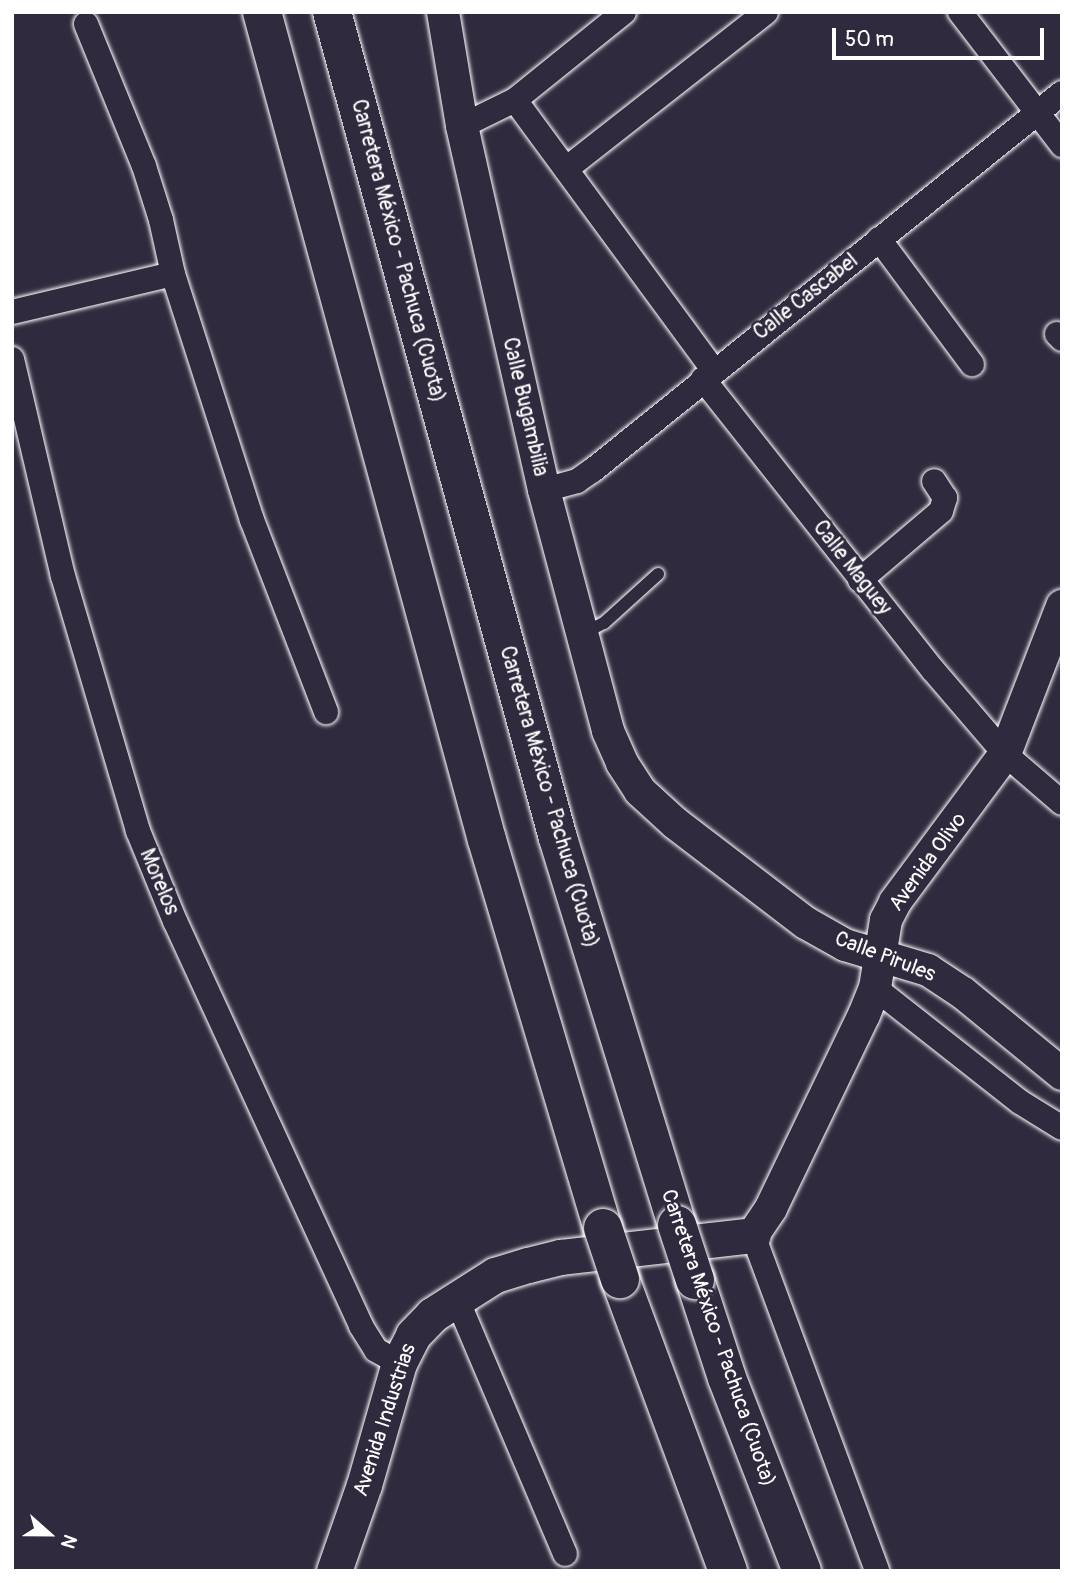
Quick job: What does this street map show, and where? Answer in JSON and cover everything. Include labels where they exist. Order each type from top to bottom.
[{"type":"highway","points":[[262,12],[486,840],[603,1228],[728,1571]]},
{"type":"highway","name":"Carretera México - Pachuca (Cuota)","points":[[332,12],[558,838],[727,1378],[802,1571]]},
{"type":"main road","name":"Avenida Industrias","points":[[334,1571],[368,1472],[399,1363],[413,1335],[432,1315],[456,1297],[495,1275],[561,1257],[752,1235]]},
{"type":"street","name":"Calle Bugambilia","points":[[443,12],[462,125],[544,490],[584,633],[608,732],[622,763],[640,791]]},
{"type":"street","points":[[462,125],[494,113],[514,100],[624,12]]},
{"type":"street","points":[[566,169],[766,12]]},
{"type":"street","points":[[960,12],[1062,145]]},
{"type":"street","points":[[86,24],[145,166],[173,274],[252,520],[326,712]]},
{"type":"street","name":"Calle Cascabel","points":[[544,490],[577,481],[1062,93]]},
{"type":"street","name":"Calle Maguey","points":[[514,100],[566,169],[708,375],[860,580],[1006,754],[1062,803]]},
{"type":"street","points":[[879,239],[972,364]]},
{"type":"street","points":[[12,312],[173,274]]},
{"type":"street","name":"Morelos","points":[[12,359],[64,576],[138,831],[175,921],[361,1326],[376,1350],[399,1363]]},
{"type":"street","points":[[860,580],[941,512],[945,498],[934,481]]},
{"type":"street","name":"Avenida Olivo","points":[[752,1235],[771,1208],[875,988],[882,956],[882,933],[895,902],[1006,754],[1062,606]]},
{"type":"street","name":"Calle Pirules","points":[[640,791],[675,823],[806,923],[845,946],[928,970],[946,981],[1062,1074]]},
{"type":"street","points":[[875,988],[1020,1102],[1062,1128]]},
{"type":"street","points":[[752,1235],[877,1571]]},
{"type":"street","points":[[456,1297],[565,1554]]},
{"type":"lane","points":[[584,633],[604,623],[658,574]]}]
